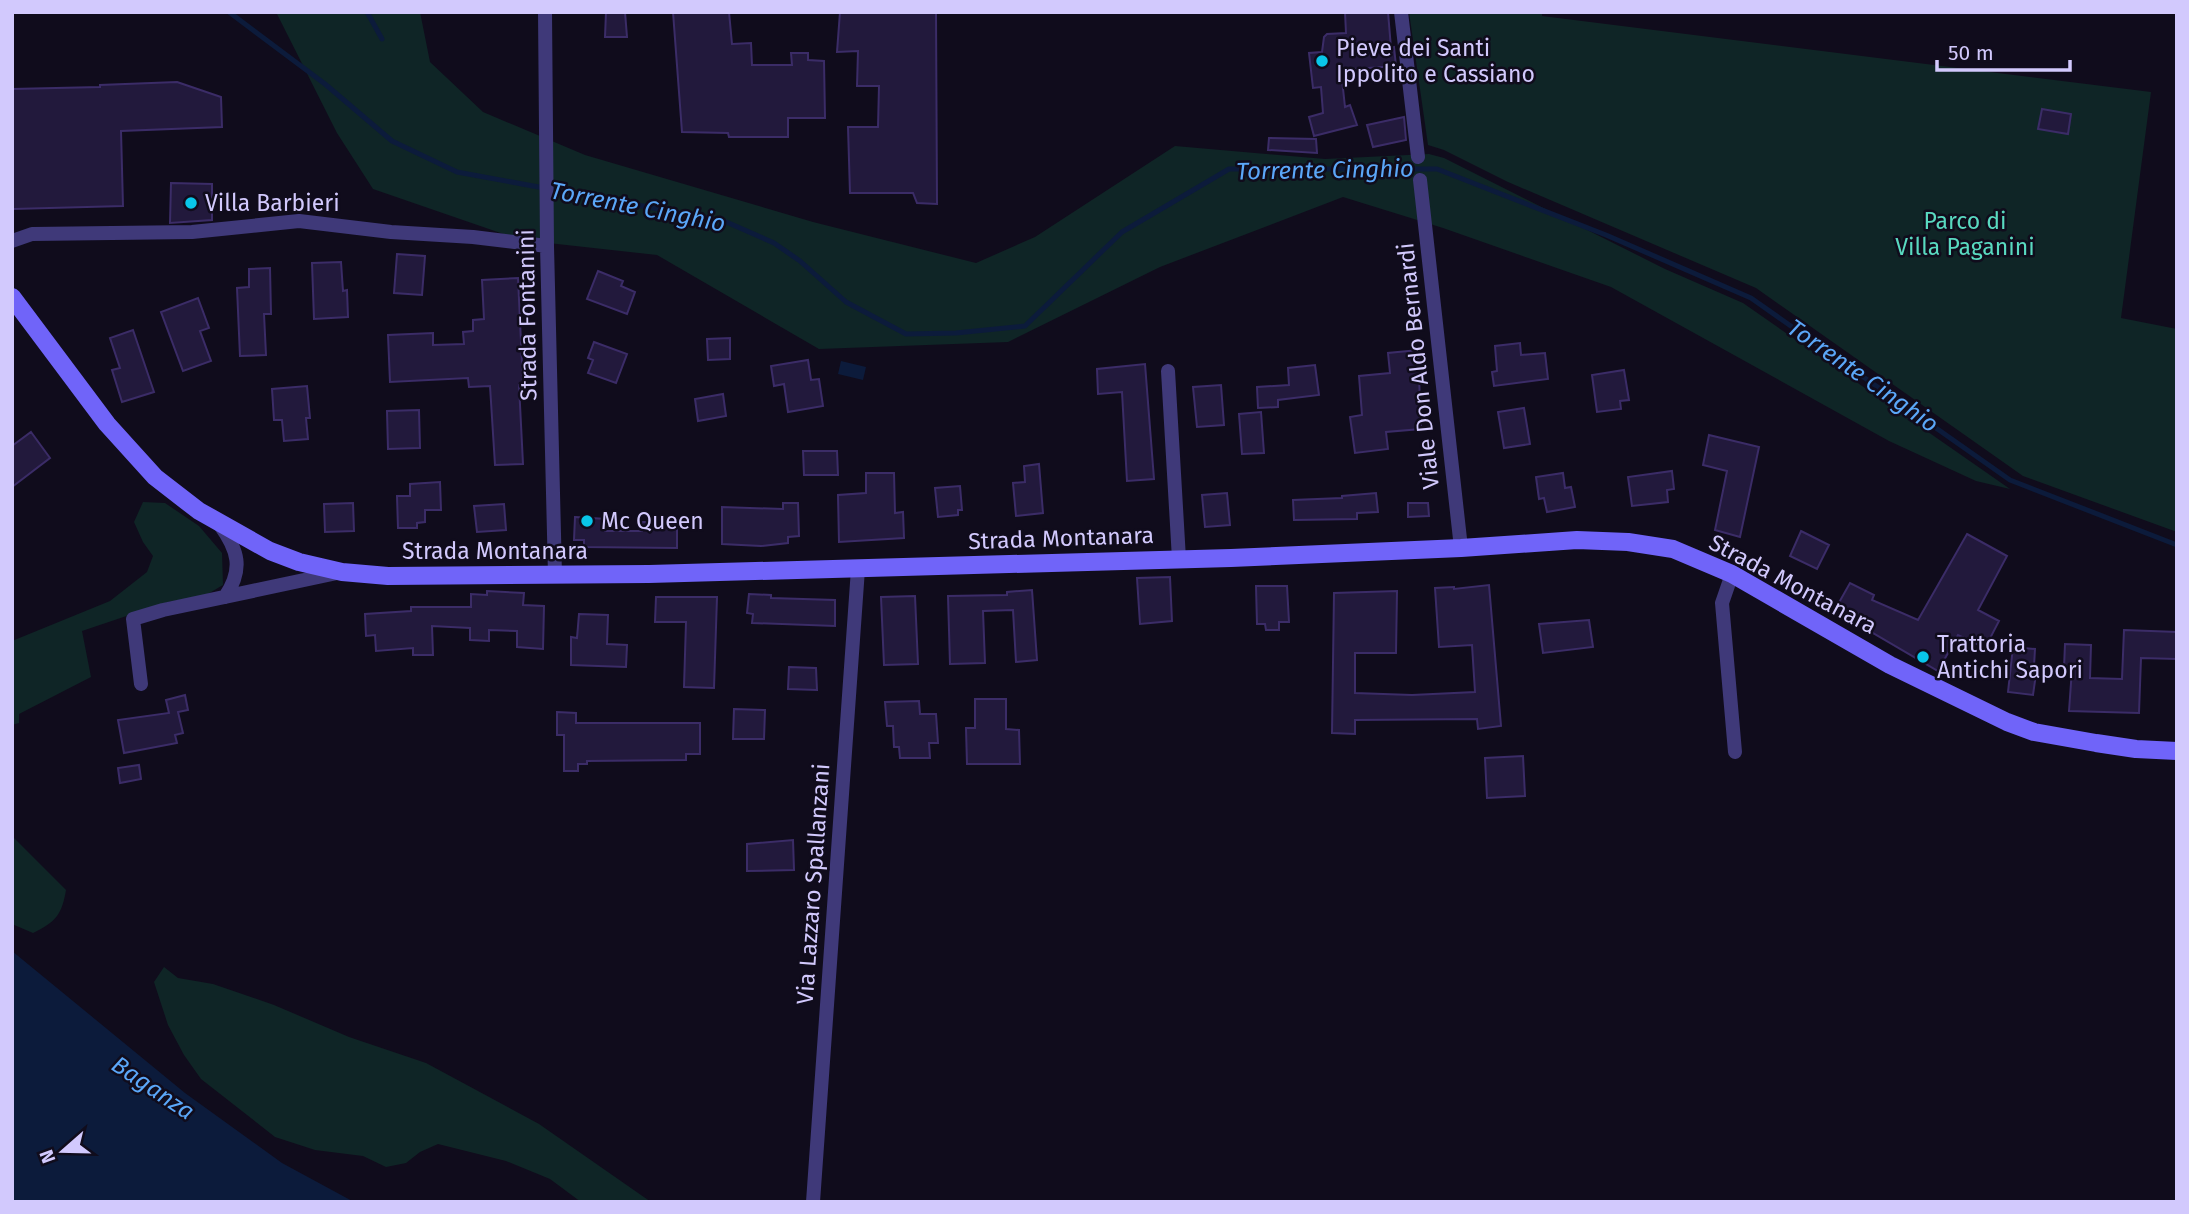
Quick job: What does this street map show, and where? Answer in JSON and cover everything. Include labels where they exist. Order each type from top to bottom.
[{"type":"main road","name":"Strada Montanara","points":[[12,297],[107,424],[147,468],[199,512],[270,551],[299,562],[342,572],[388,576],[858,569],[1461,548],[1577,540],[1628,542],[1672,549],[1732,574],[1890,665],[2007,722],[2034,732],[2096,743],[2177,751]]},
{"type":"street","name":"Strada Fontanini","points":[[545,12],[547,246],[555,575]]},
{"type":"street","points":[[1401,12],[1418,157]]},
{"type":"street","name":"Viale Don Aldo Bernardi","points":[[1420,180],[1461,548]]},
{"type":"street","points":[[12,241],[32,234],[192,232],[299,221],[547,246]]},
{"type":"street","points":[[1168,371],[1179,559]]},
{"type":"street","points":[[220,524],[235,545],[237,567],[234,583],[225,597]]},
{"type":"street","name":"Via Lazzaro Spallanzani","points":[[813,1202],[858,569]]},
{"type":"street","points":[[141,684],[134,619],[342,572]]},
{"type":"street","points":[[1732,574],[1722,603],[1735,751]]},
{"type":"green space","points":[[276,12],[420,12],[430,62],[483,112],[585,155],[813,222],[976,263],[1035,237],[1175,146],[1325,159],[1429,154],[1444,158],[1665,269],[1743,303],[2010,489],[1976,481],[1889,441],[1611,287],[1443,228],[1343,197],[1160,267],[1008,342],[819,349],[657,255],[521,240],[373,189],[337,133]]},
{"type":"green space","name":"Parco di Villa Paganini","points":[[1409,12],[1542,12],[1542,16],[2151,92],[2121,318],[2177,329],[2177,532],[2023,476],[1756,288],[1428,145]]},
{"type":"green space","points":[[143,502],[165,503],[199,526],[222,553],[223,585],[206,595],[168,602],[82,631],[91,677],[19,714],[19,723],[12,725],[12,641],[110,601],[147,572],[153,556],[134,522]]},
{"type":"green space","points":[[12,836],[66,890],[57,916],[33,933],[12,924]]},
{"type":"green space","points":[[164,967],[178,978],[213,984],[274,1005],[349,1037],[426,1063],[539,1124],[651,1202],[581,1202],[550,1179],[506,1161],[438,1144],[420,1152],[406,1163],[386,1167],[363,1156],[315,1150],[275,1137],[201,1079],[184,1055],[168,1025],[154,982]]},
{"type":"water","points":[[841,361],[866,367],[863,380],[838,374]]},
{"type":"water","name":"Baganza","points":[[12,951],[185,1093],[282,1163],[354,1202],[12,1202]]},
{"type":"building","points":[[606,12],[625,12],[627,37],[605,37]]},
{"type":"building","points":[[673,12],[729,12],[732,44],[751,43],[752,65],[792,65],[791,53],[808,53],[808,60],[824,61],[825,118],[788,118],[788,137],[729,137],[728,133],[682,132]]},
{"type":"building","points":[[840,12],[936,12],[937,204],[917,203],[913,193],[850,193],[848,127],[878,127],[879,86],[857,86],[858,51],[837,52]]},
{"type":"building","points":[[1345,12],[1388,12],[1391,48],[1394,47],[1396,66],[1341,70],[1345,107],[1350,105],[1357,125],[1314,136],[1309,117],[1323,113],[1321,87],[1313,88],[1309,53],[1322,52],[1327,34],[1346,33]]},
{"type":"building","points":[[177,82],[221,97],[222,127],[121,131],[123,206],[13,209],[12,89]]},
{"type":"building","points":[[2042,109],[2071,114],[2068,134],[2038,129]]},
{"type":"building","points":[[1404,117],[1406,140],[1373,147],[1367,125]]},
{"type":"building","points":[[1269,138],[1316,139],[1317,153],[1268,150]]},
{"type":"building","name":"Villa Barbieri","points":[[171,183],[212,184],[212,220],[170,223]]},
{"type":"building","points":[[397,254],[425,256],[422,295],[394,293]]},
{"type":"building","points":[[341,262],[343,291],[347,290],[348,317],[314,319],[312,263]]},
{"type":"building","points":[[270,268],[271,314],[264,314],[266,355],[240,356],[237,288],[249,287],[249,269]]},
{"type":"building","points":[[598,271],[623,281],[621,286],[635,292],[627,314],[587,299]]},
{"type":"building","points":[[518,278],[523,385],[519,385],[523,464],[495,465],[490,386],[469,387],[468,378],[390,382],[388,335],[433,333],[433,345],[464,344],[463,332],[473,331],[473,320],[484,319],[482,280]]},
{"type":"building","points":[[198,298],[209,328],[200,331],[211,361],[183,371],[161,312]]},
{"type":"building","points":[[133,330],[154,392],[122,402],[112,370],[120,368],[110,338]]},
{"type":"building","points":[[730,338],[730,359],[708,360],[707,339]]},
{"type":"building","points":[[594,342],[627,354],[616,383],[588,373],[593,360],[588,358]]},
{"type":"building","points":[[1520,343],[1521,355],[1545,353],[1548,379],[1494,386],[1492,372],[1497,371],[1495,346]]},
{"type":"building","points":[[1418,350],[1421,429],[1386,432],[1388,449],[1355,453],[1350,417],[1362,415],[1359,376],[1390,373],[1388,353]]},
{"type":"building","points":[[808,360],[811,380],[819,379],[823,406],[788,412],[784,384],[774,386],[771,366]]},
{"type":"building","points":[[1145,364],[1154,479],[1127,481],[1122,392],[1098,394],[1097,369]]},
{"type":"building","points":[[1315,365],[1319,395],[1278,400],[1278,407],[1258,408],[1257,387],[1289,385],[1288,368]]},
{"type":"building","points":[[1624,370],[1629,400],[1620,401],[1621,409],[1597,412],[1592,375]]},
{"type":"building","points":[[1221,385],[1224,425],[1197,427],[1193,387]]},
{"type":"building","points":[[307,386],[310,418],[306,418],[308,439],[284,441],[282,420],[274,420],[272,389]]},
{"type":"building","points":[[723,394],[726,416],[698,421],[695,399]]},
{"type":"building","points":[[1524,408],[1530,444],[1504,448],[1498,412]]},
{"type":"building","points":[[419,410],[420,448],[388,449],[387,411]]},
{"type":"building","points":[[1261,412],[1264,453],[1242,454],[1239,414]]},
{"type":"building","points":[[31,432],[50,458],[12,487],[12,446]]},
{"type":"building","points":[[1709,435],[1759,447],[1740,537],[1715,530],[1727,471],[1703,465]]},
{"type":"building","points":[[803,451],[837,451],[838,475],[804,475]]},
{"type":"building","points":[[1039,464],[1043,513],[1016,516],[1013,483],[1025,482],[1024,466]]},
{"type":"building","points":[[1672,471],[1674,489],[1667,490],[1668,502],[1632,506],[1628,477]]},
{"type":"building","points":[[866,473],[894,473],[895,513],[903,512],[904,538],[839,542],[838,495],[866,493]]},
{"type":"building","points":[[1563,473],[1565,488],[1571,487],[1575,507],[1547,512],[1544,498],[1539,499],[1536,477]]},
{"type":"building","points":[[440,482],[441,510],[425,510],[425,522],[417,523],[417,528],[398,528],[397,496],[410,496],[410,484]]},
{"type":"building","points":[[960,486],[962,510],[958,510],[958,515],[938,517],[935,488]]},
{"type":"building","points":[[1227,493],[1230,525],[1205,527],[1202,495]]},
{"type":"building","points":[[1376,493],[1378,512],[1357,513],[1357,519],[1294,520],[1293,500],[1342,498]]},
{"type":"building","points":[[353,503],[354,531],[325,532],[324,504]]},
{"type":"building","points":[[783,503],[798,503],[799,536],[788,537],[788,543],[761,546],[722,544],[722,507],[783,509]]},
{"type":"building","points":[[1408,503],[1428,503],[1429,516],[1408,517]]},
{"type":"building","points":[[504,504],[506,530],[477,532],[474,506]]},
{"type":"building","points":[[575,517],[606,519],[605,531],[642,531],[642,522],[677,522],[677,548],[584,547],[584,540],[574,540]]},
{"type":"building","points":[[1801,531],[1829,545],[1817,569],[1790,556]]},
{"type":"building","points":[[1967,534],[2007,556],[1978,610],[1999,621],[1985,648],[1958,635],[1938,671],[1868,630],[1871,624],[1837,606],[1850,583],[1874,595],[1872,600],[1918,620]]},
{"type":"building","points":[[1170,577],[1172,621],[1140,624],[1137,578]]},
{"type":"building","points":[[1489,585],[1501,726],[1478,729],[1477,719],[1355,720],[1355,734],[1332,733],[1334,593],[1397,591],[1396,653],[1355,653],[1355,693],[1412,695],[1475,692],[1472,645],[1439,647],[1435,588]]},
{"type":"building","points":[[1256,586],[1287,586],[1289,622],[1279,622],[1279,630],[1266,630],[1265,624],[1257,624]]},
{"type":"building","points":[[1032,590],[1037,660],[1016,662],[1013,610],[983,611],[985,663],[950,664],[948,596],[1007,595],[1007,592]]},
{"type":"building","points":[[487,591],[524,593],[523,605],[544,606],[543,649],[517,647],[517,631],[489,630],[489,641],[470,640],[470,628],[432,626],[433,655],[413,655],[413,648],[376,651],[375,635],[366,636],[365,614],[411,611],[411,607],[471,607],[471,594],[487,595]]},
{"type":"building","points":[[749,594],[771,595],[771,598],[835,600],[835,626],[752,623],[753,614],[747,613]]},
{"type":"building","points":[[915,596],[918,664],[884,665],[881,597]]},
{"type":"building","points":[[656,597],[717,597],[714,688],[684,687],[686,622],[655,622]]},
{"type":"building","points":[[579,614],[608,615],[607,644],[627,645],[626,667],[571,665],[571,637],[577,638]]},
{"type":"building","points":[[1589,620],[1593,647],[1543,653],[1539,624]]},
{"type":"building","points":[[2124,630],[2177,632],[2177,659],[2141,658],[2139,713],[2069,711],[2072,669],[2064,668],[2065,644],[2091,645],[2090,678],[2122,679]]},
{"type":"building","points":[[2013,647],[2035,649],[2034,666],[2037,667],[2033,695],[2008,692]]},
{"type":"building","points":[[789,667],[816,668],[817,690],[788,689]]},
{"type":"building","points":[[185,695],[188,710],[178,712],[183,733],[175,735],[177,743],[124,753],[118,720],[169,713],[166,700]]},
{"type":"building","points":[[975,699],[1006,699],[1006,729],[1019,730],[1020,764],[967,764],[966,728],[975,728]]},
{"type":"building","points":[[919,701],[920,714],[936,714],[938,743],[929,743],[930,758],[900,758],[899,747],[894,747],[893,726],[887,726],[885,702]]},
{"type":"building","points":[[734,709],[765,710],[764,739],[733,739]]},
{"type":"building","points":[[557,712],[576,713],[576,723],[700,723],[700,754],[686,754],[686,760],[587,761],[587,764],[578,764],[578,771],[564,771],[564,735],[557,735]]},
{"type":"building","points":[[1523,756],[1525,796],[1487,798],[1485,758]]},
{"type":"building","points":[[139,765],[141,779],[120,783],[118,768]]},
{"type":"building","points":[[793,840],[794,870],[747,871],[747,844]]},
{"type":"waterway","name":"Torrente Cinghio","points":[[229,12],[325,84],[392,141],[457,172],[724,221],[774,243],[800,261],[846,302],[906,334],[956,333],[1025,326],[1122,232],[1229,169],[1437,169],[1606,235],[1751,298],[2010,480],[2177,545]]},
{"type":"waterway","name":"Torrente Cinghio","points":[[367,12],[382,39]]},
{"type":"place","name":"Pieve dei Santi Ippolito e Cassiano","points":[[1322,61]]},
{"type":"place","name":"Villa Barbieri","points":[[191,203]]},
{"type":"place","name":"Mc Queen","points":[[587,521]]},
{"type":"place","name":"Trattoria Antichi Sapori","points":[[1923,657]]}]
